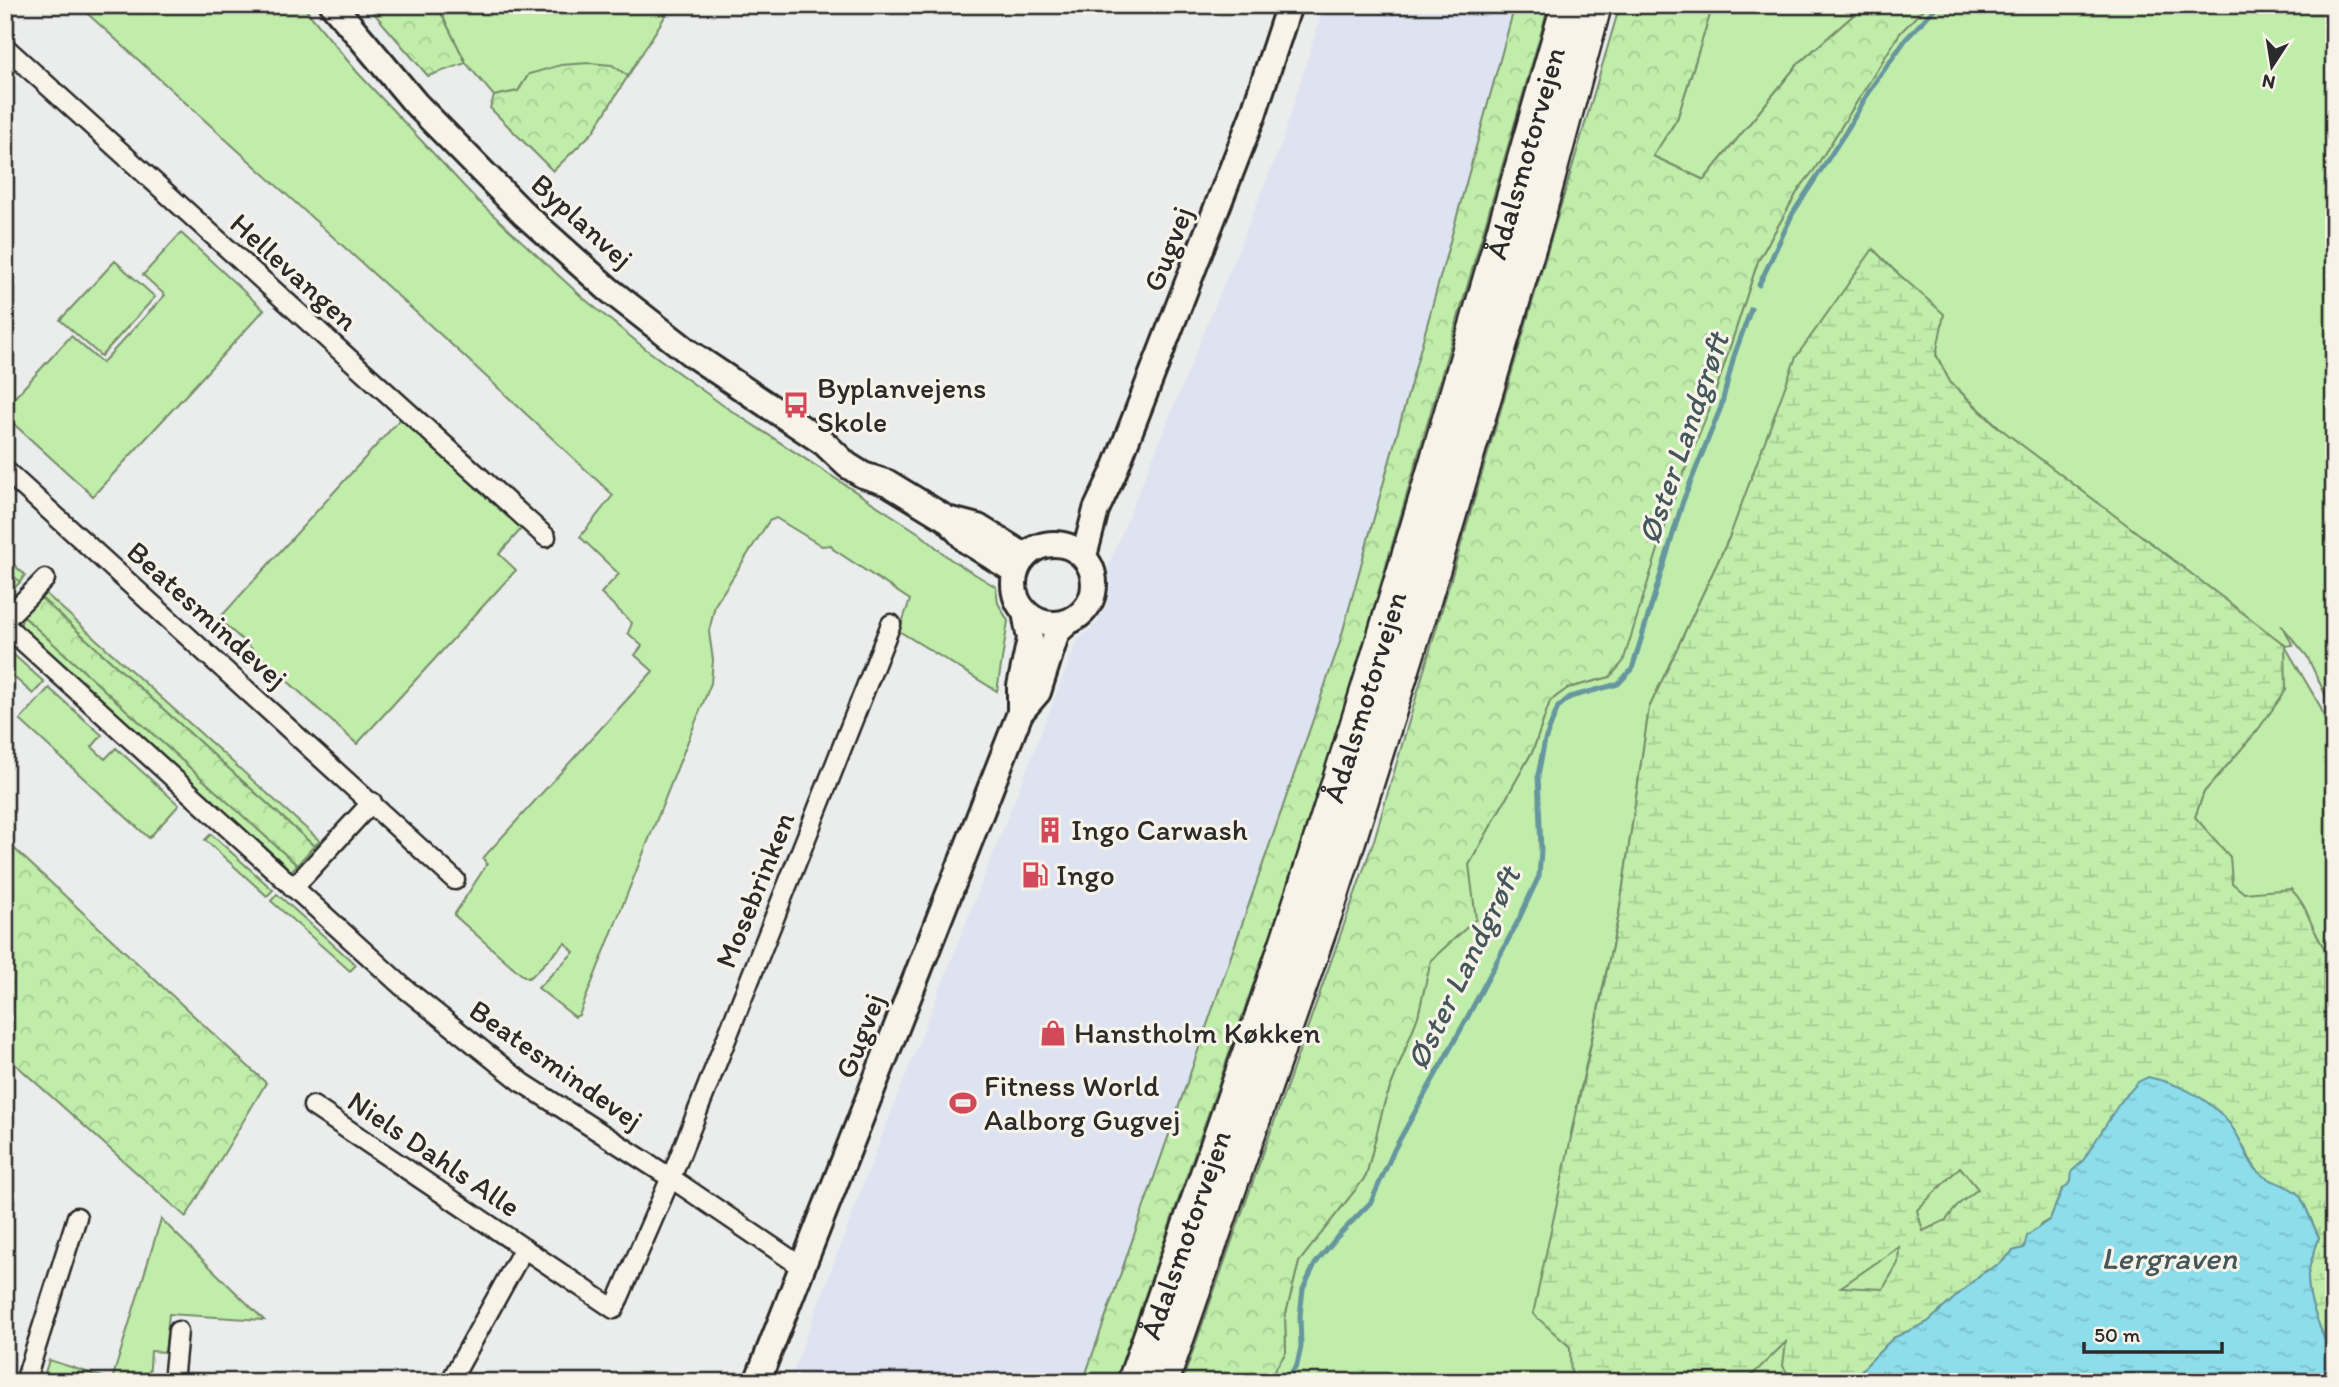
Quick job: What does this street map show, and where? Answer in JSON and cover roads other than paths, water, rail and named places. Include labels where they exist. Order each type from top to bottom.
[{"type":"highway","name":"Ådalsmotorvejen","points":[[1134,1382],[1278,969],[1383,636],[1569,5]]},
{"type":"highway","name":"Ådalsmotorvejen","points":[[1162,1382],[1338,876],[1419,618],[1537,221],[1595,5]]},
{"type":"street","name":"Byplanvej","points":[[333,5],[416,104],[543,231],[608,289],[690,353],[824,443],[855,470],[888,483],[947,519],[967,541],[1020,563]]},
{"type":"street","name":"Gugvej","points":[[1084,556],[1096,510],[1125,447],[1254,115],[1289,5]]},
{"type":"street","name":"Hellevangen","points":[[5,47],[546,537]]},
{"type":"street","name":"Beatesmindevej","points":[[5,470],[455,880]]},
{"type":"street","name":"Gugvej","points":[[1061,544],[1096,510]]},
{"type":"street","points":[[1061,544],[1084,556],[1094,576],[1095,588],[1086,609],[1078,617],[1068,622],[1047,624],[1024,612],[1014,592],[1020,563],[1039,546],[1061,544]]},
{"type":"street","name":"Beatesmindevej","points":[[45,579],[5,623],[293,888],[401,986],[523,1083],[671,1178],[802,1268]]},
{"type":"street","name":"Gugvej","points":[[1020,713],[1020,686],[1030,639],[1024,612]]},
{"type":"street","name":"Gugvej","points":[[757,1382],[1020,713],[1038,692],[1057,632],[1068,622]]},
{"type":"street","name":"Mosebrinken","points":[[671,1178],[891,624]]},
{"type":"street","points":[[293,888],[372,802]]},
{"type":"street","name":"Niels Dahls Alle","points":[[313,1107],[614,1309],[671,1178]]},
{"type":"street","points":[[25,1382],[76,1217]]},
{"type":"street","name":"Niels Dahls Alle","points":[[450,1382],[524,1248]]},
{"type":"street","points":[[173,1382],[178,1331]]},
{"type":"water","name":"Lergraven","points":[[2148,1077],[2186,1090],[2209,1103],[2236,1133],[2257,1171],[2293,1190],[2300,1197],[2319,1237],[2308,1275],[2309,1289],[2330,1355],[2334,1382],[1850,1382],[1893,1338],[1928,1322],[1981,1274],[2001,1263],[2013,1251],[2024,1248],[2027,1236],[2050,1219],[2062,1190],[2071,1182],[2072,1171],[2082,1162],[2119,1104],[2138,1082]]},
{"type":"waterway","name":"Øster Landgrøft","points":[[1759,285],[1793,213],[1871,88],[1906,39],[1938,5]]},
{"type":"waterway","name":"Øster Landgrøft","points":[[1284,1382],[1297,1365],[1301,1347],[1303,1289],[1315,1264],[1371,1202],[1395,1148],[1466,1020],[1539,876],[1541,851],[1538,775],[1545,740],[1558,707],[1570,697],[1618,684],[1632,669],[1683,501],[1721,407],[1734,356],[1751,309]]},
{"type":"place","name":"Byplanvejens Skole","points":[[796,405]]},
{"type":"place","name":"Ingo Carwash","points":[[1050,830]]},
{"type":"place","name":"Ingo","points":[[1035,875]]},
{"type":"place","name":"Hanstholm Køkken","points":[[1053,1033]]},
{"type":"place","name":"Fitness World Aalborg Gugvej","points":[[963,1103]]}]
